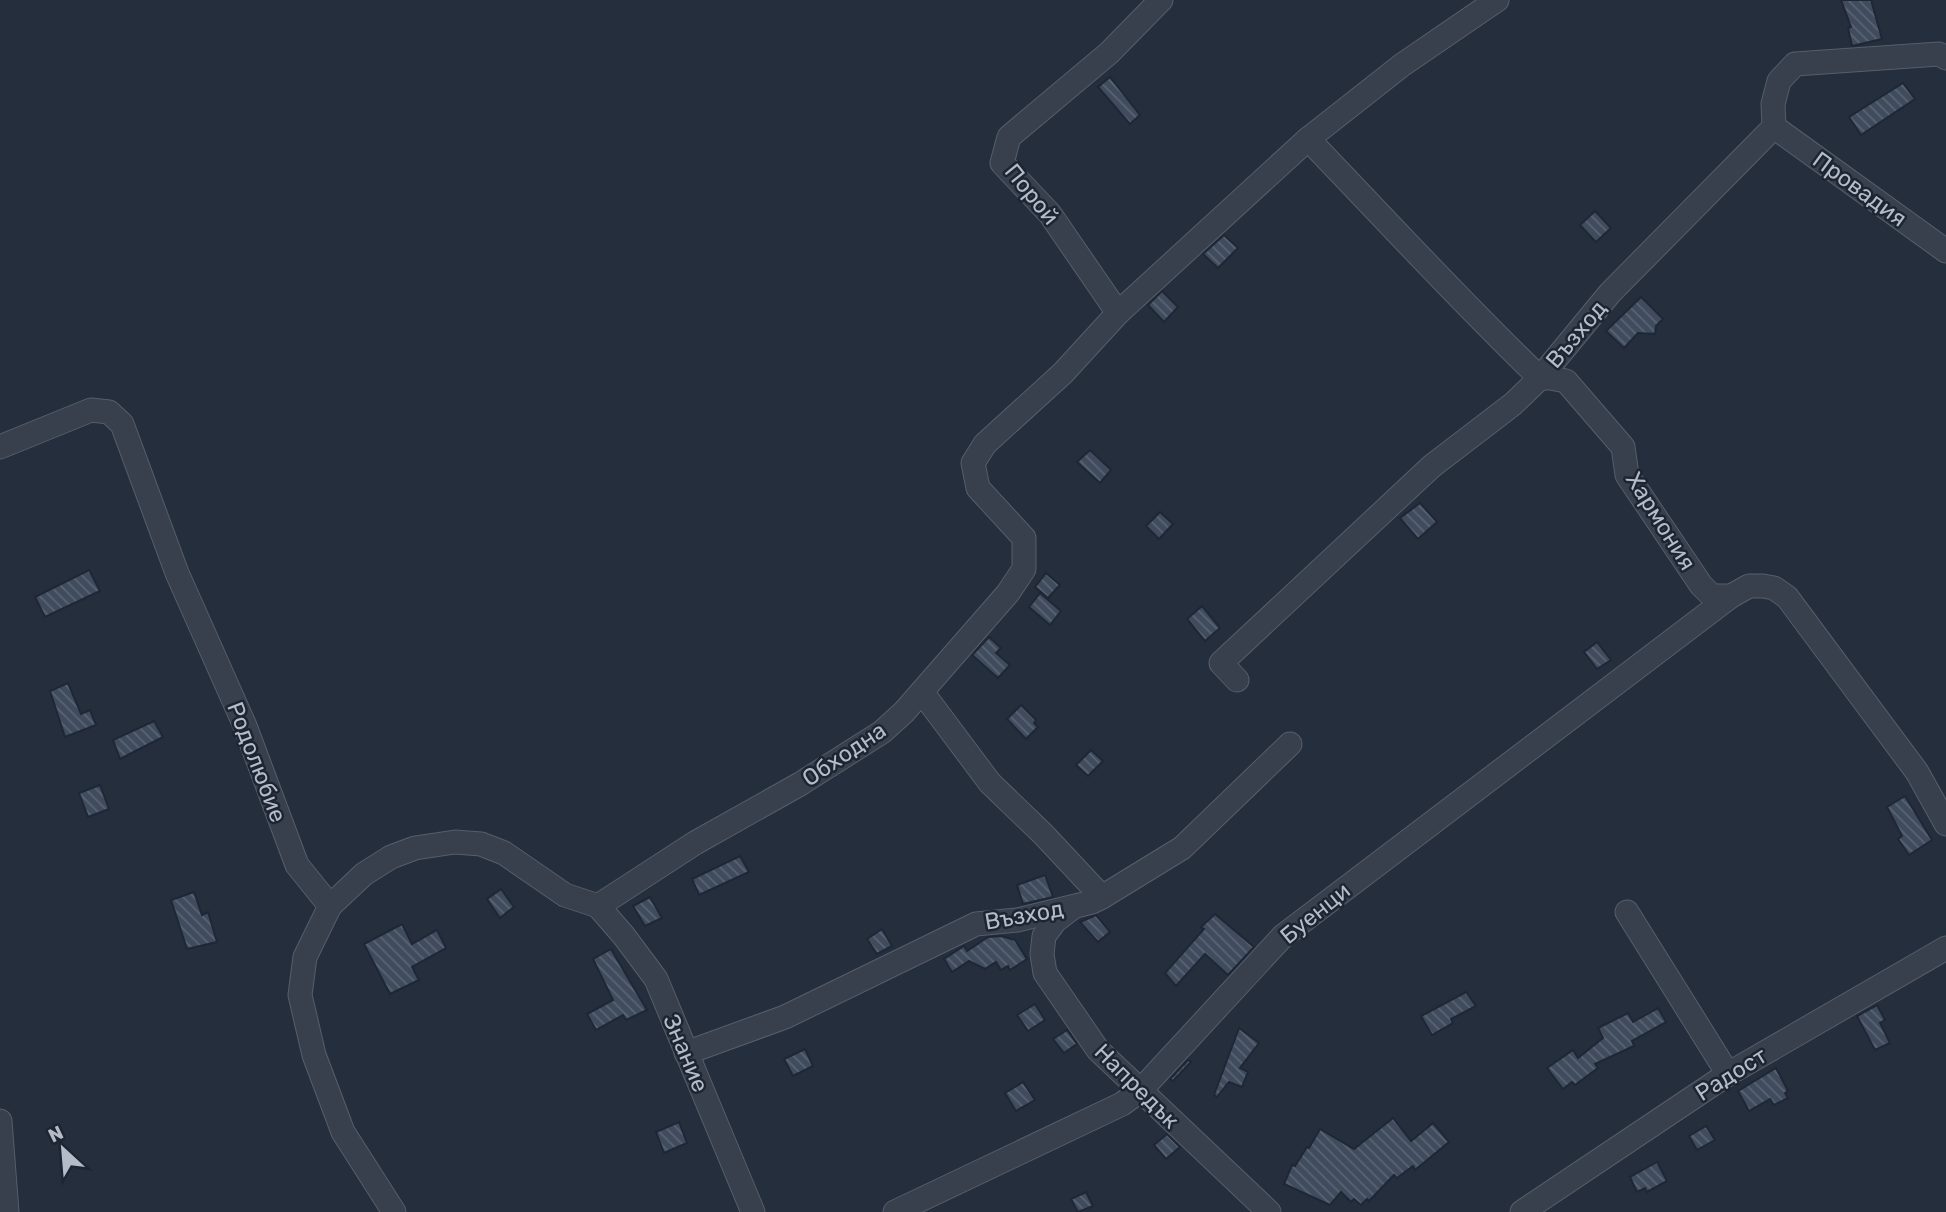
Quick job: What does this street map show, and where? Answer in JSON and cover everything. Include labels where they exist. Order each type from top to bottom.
[{"type":"street","name":"Порой","points":[[1118,313],[1050,214],[1002,163],[1009,137],[1109,53],[1161,0]]},
{"type":"street","points":[[1118,313],[1308,139],[1402,65],[1497,0]]},
{"type":"street","points":[[1774,127],[1773,104],[1779,81],[1795,64],[1939,54],[1946,58]]},
{"type":"street","name":"Провадия","points":[[1774,127],[1946,251]]},
{"type":"street","name":"Възход","points":[[1237,680],[1221,663],[1432,466],[1513,404],[1540,378],[1610,293],[1774,127]]},
{"type":"street","name":"Хармония","points":[[1308,139],[1432,267],[1470,312],[1540,378],[1550,377],[1566,381],[1623,447],[1627,475],[1701,585],[1712,596],[1731,596]]},
{"type":"street","name":"Обходна","points":[[598,906],[695,843],[800,784],[881,732],[922,692],[1008,593],[1024,569],[1024,538],[978,488],[974,463],[985,444],[1063,373],[1118,313]]},
{"type":"street","name":"Родолюбие","points":[[0,447],[91,410],[108,412],[122,424],[177,573],[245,726],[297,865],[330,906]]},
{"type":"street","points":[[1731,596],[1749,586],[1763,586],[1774,588],[1787,597],[1917,772],[1946,824]]},
{"type":"street","name":"Буенци","points":[[895,1212],[1122,1104],[1140,1091],[1283,936],[1731,596]]},
{"type":"street","points":[[922,692],[990,783],[1102,897]]},
{"type":"street","name":"Възход","points":[[686,1053],[785,1017],[976,924],[1017,920],[1102,897],[1182,848],[1290,744]]},
{"type":"street","points":[[394,1212],[343,1132],[314,1055],[300,995],[305,957],[330,906],[364,874],[391,857],[415,848],[455,842],[481,844],[504,853],[565,895],[598,906]]},
{"type":"street","name":"Знание","points":[[598,906],[625,936],[656,979],[754,1212]]},
{"type":"street","name":"Напредък","points":[[1073,907],[1055,921],[1045,936],[1042,954],[1045,973],[1098,1050],[1269,1212]]},
{"type":"street","points":[[1627,912],[1728,1074]]},
{"type":"street","name":"Радост","points":[[1522,1212],[1728,1074],[1946,948]]},
{"type":"street","points":[[0,1121],[7,1212]]},
{"type":"building","points":[[1841,0],[1871,0],[1882,39],[1852,46],[1848,28],[1851,27]]},
{"type":"building","points":[[1110,77],[1140,115],[1130,124],[1098,87]]},
{"type":"building","points":[[1903,83],[1915,99],[1861,135],[1849,117]]},
{"type":"building","points":[[1595,211],[1611,228],[1596,242],[1580,225]]},
{"type":"building","points":[[1224,235],[1238,248],[1218,268],[1203,254]]},
{"type":"building","points":[[1162,291],[1178,307],[1164,322],[1148,305]]},
{"type":"building","points":[[1641,297],[1663,319],[1656,326],[1655,334],[1638,333],[1624,348],[1606,331]]},
{"type":"building","points":[[1090,450],[1111,470],[1100,483],[1077,462]]},
{"type":"building","points":[[1420,503],[1437,522],[1418,539],[1400,518]]},
{"type":"building","points":[[1160,512],[1173,524],[1159,539],[1146,526]]},
{"type":"building","points":[[89,570],[100,591],[45,617],[35,597]]},
{"type":"building","points":[[1046,573],[1060,585],[1048,598],[1035,587]]},
{"type":"building","points":[[1040,593],[1061,611],[1050,625],[1029,607]]},
{"type":"building","points":[[1202,606],[1220,628],[1205,641],[1187,619]]},
{"type":"building","points":[[989,637],[1001,648],[996,653],[1010,665],[998,678],[972,655]]},
{"type":"building","points":[[1597,642],[1611,660],[1597,669],[1584,652]]},
{"type":"building","points":[[68,683],[81,714],[90,710],[96,725],[65,737],[50,691]]},
{"type":"building","points":[[1021,705],[1036,720],[1034,723],[1038,727],[1026,739],[1007,719]]},
{"type":"building","points":[[154,721],[163,737],[120,759],[113,740]]},
{"type":"building","points":[[1091,750],[1103,761],[1088,776],[1076,765]]},
{"type":"building","points":[[100,785],[109,809],[88,817],[79,793]]},
{"type":"building","points":[[1905,796],[1932,840],[1909,855],[1898,839],[1902,836],[1887,807]]},
{"type":"building","points":[[740,856],[749,872],[699,895],[692,879]]},
{"type":"building","points":[[1045,875],[1053,897],[1023,904],[1017,885]]},
{"type":"building","points":[[501,889],[514,907],[500,918],[487,899]]},
{"type":"building","points":[[194,892],[202,915],[208,912],[217,942],[187,949],[171,900]]},
{"type":"building","points":[[650,897],[662,918],[645,926],[633,906]]},
{"type":"building","points":[[1215,914],[1254,947],[1228,975],[1205,954],[1176,986],[1165,973],[1204,929],[1201,927]]},
{"type":"building","points":[[1096,915],[1110,932],[1098,942],[1080,922]]},
{"type":"building","points":[[402,924],[412,944],[437,930],[446,948],[412,967],[419,980],[390,994],[364,944]]},
{"type":"building","points":[[882,929],[892,946],[877,954],[867,939]]},
{"type":"building","points":[[1001,936],[1015,940],[1027,959],[1010,970],[1008,966],[1001,970],[996,962],[985,969],[969,961],[952,972],[944,959],[964,946],[967,951],[988,937]]},
{"type":"building","points":[[611,949],[647,1010],[626,1020],[623,1015],[596,1030],[587,1014],[613,1000],[593,959]]},
{"type":"building","points":[[1466,992],[1476,1006],[1451,1019],[1453,1023],[1432,1035],[1421,1016]]},
{"type":"building","points":[[1035,1004],[1045,1020],[1028,1031],[1017,1015]]},
{"type":"building","points":[[1877,1005],[1885,1020],[1880,1023],[1890,1043],[1875,1050],[1857,1016]]},
{"type":"building","points":[[1658,1008],[1666,1022],[1632,1041],[1634,1046],[1595,1064],[1598,1068],[1575,1085],[1572,1082],[1563,1089],[1547,1068],[1573,1050],[1578,1058],[1603,1038],[1598,1028],[1628,1013],[1633,1022]]},
{"type":"building","points":[[1239,1028],[1259,1043],[1240,1068],[1248,1072],[1242,1087],[1229,1082],[1217,1097],[1214,1095]]},
{"type":"building","points":[[1067,1030],[1077,1044],[1064,1053],[1053,1039]]},
{"type":"building","points":[[805,1049],[813,1066],[793,1076],[784,1059]]},
{"type":"building","points":[[1188,1060],[1191,1062],[1173,1081],[1170,1079]]},
{"type":"building","points":[[1776,1068],[1788,1091],[1785,1093],[1788,1098],[1774,1105],[1770,1099],[1749,1111],[1738,1091]]},
{"type":"building","points":[[1023,1082],[1035,1100],[1016,1111],[1005,1093]]},
{"type":"building","points":[[1393,1118],[1411,1141],[1433,1123],[1449,1142],[1415,1170],[1413,1166],[1397,1178],[1394,1175],[1369,1201],[1367,1199],[1361,1205],[1354,1199],[1351,1202],[1341,1192],[1330,1205],[1284,1184],[1292,1165],[1295,1166],[1307,1147],[1309,1148],[1320,1129],[1354,1149]]},
{"type":"building","points":[[679,1122],[687,1143],[664,1153],[656,1132]]},
{"type":"building","points":[[1706,1126],[1715,1140],[1697,1150],[1689,1136]]},
{"type":"building","points":[[1167,1134],[1180,1147],[1166,1159],[1154,1145]]},
{"type":"building","points":[[1657,1162],[1667,1181],[1647,1192],[1645,1188],[1637,1192],[1630,1177]]},
{"type":"building","points":[[1086,1192],[1093,1206],[1078,1212],[1071,1199]]}]
